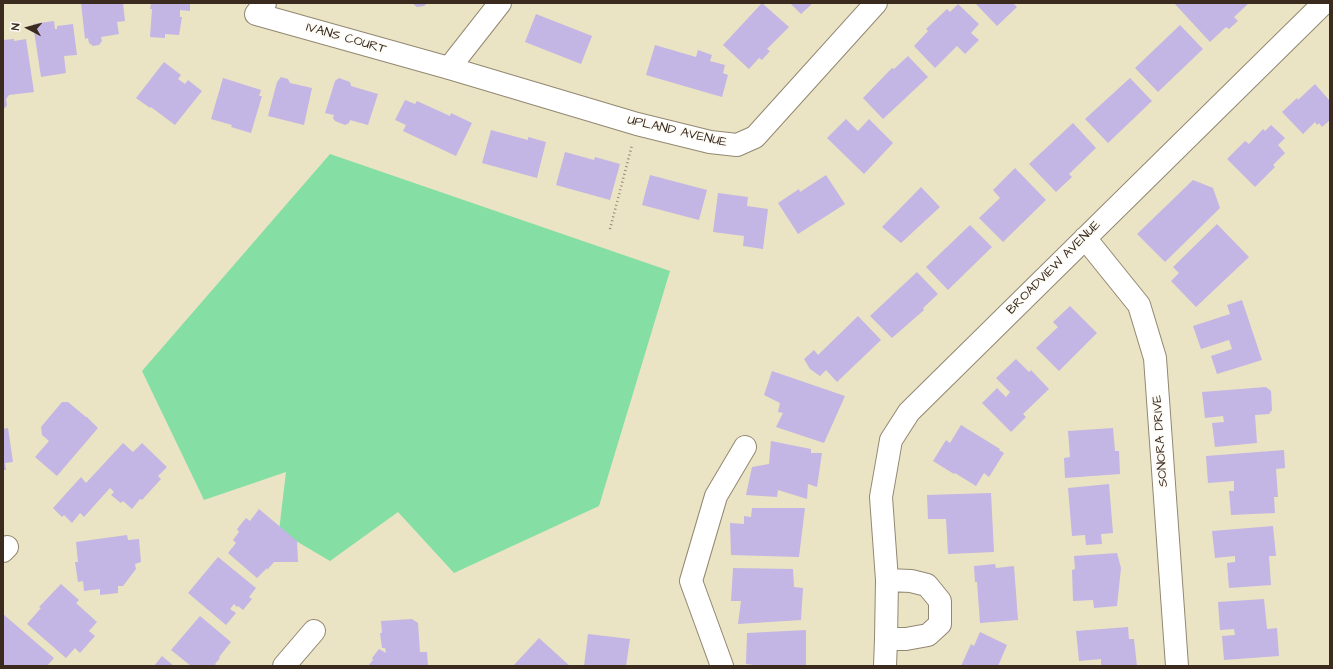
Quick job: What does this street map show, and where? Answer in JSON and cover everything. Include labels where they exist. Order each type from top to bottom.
[{"type":"street","name":"IVANS COURT","points":[[265,3],[256,14],[449,68]]},
{"type":"street","points":[[449,68],[500,3]]},
{"type":"street","name":"UPLAND AVENUE","points":[[449,68],[637,124],[710,142],[737,145],[755,137],[876,3]]},
{"type":"street","name":"BROADVIEW AVENUE","points":[[885,666],[887,580],[881,496],[891,440],[909,412],[1324,3]]},
{"type":"street","name":"SONORA DRIVE","points":[[1085,238],[1139,305],[1155,358],[1178,666]]},
{"type":"street","points":[[722,666],[690,581],[716,496],[745,447]]},
{"type":"street","points":[[886,639],[906,639],[928,635],[940,624],[940,601],[927,585],[911,581],[887,580]]},
{"type":"street","points":[[284,666],[314,631]]},
{"type":"path","points":[[610,229],[637,124]]},
{"type":"green space","points":[[330,154],[670,271],[599,506],[454,573],[398,512],[330,561],[279,531],[286,472],[204,500],[142,371]]},
{"type":"building","points":[[81,3],[123,3],[125,21],[117,22],[119,34],[101,37],[102,41],[99,45],[93,46],[89,43],[88,38],[85,39]]},
{"type":"building","points":[[151,3],[190,3],[190,11],[180,10],[180,17],[182,17],[179,35],[165,34],[165,38],[150,37]]},
{"type":"building","points":[[412,3],[427,3],[424,6],[417,7]]},
{"type":"building","points":[[762,3],[789,27],[767,49],[770,51],[762,60],[759,58],[749,69],[723,45]]},
{"type":"building","points":[[790,3],[813,3],[801,14]]},
{"type":"building","points":[[975,3],[1013,3],[1017,7],[997,26]]},
{"type":"building","points":[[1174,3],[1249,3],[1234,17],[1238,21],[1229,29],[1226,27],[1210,42]]},
{"type":"building","points":[[958,4],[979,24],[971,33],[979,40],[965,54],[957,46],[935,68],[914,46],[928,31],[926,29],[947,9],[950,12]]},
{"type":"building","points":[[536,14],[592,36],[581,64],[525,42]]},
{"type":"building","points":[[54,21],[55,29],[57,29],[57,26],[73,24],[77,55],[64,56],[66,73],[41,77],[33,24]]},
{"type":"building","points":[[1180,25],[1203,49],[1158,92],[1135,68]]},
{"type":"building","points":[[14,39],[14,41],[26,39],[34,92],[9,95],[6,99],[7,105],[3,108],[3,40]]},
{"type":"building","points":[[655,45],[696,57],[698,50],[712,55],[710,61],[725,65],[723,73],[728,75],[722,97],[646,75]]},
{"type":"building","points":[[908,56],[928,77],[883,119],[863,98],[892,68],[894,69]]},
{"type":"building","points":[[164,62],[181,75],[178,79],[185,84],[188,80],[202,91],[175,125],[136,98]]},
{"type":"building","points":[[281,77],[288,79],[290,83],[312,88],[304,125],[268,116],[277,82]]},
{"type":"building","points":[[223,78],[261,90],[259,96],[262,96],[251,133],[231,127],[232,125],[211,119]]},
{"type":"building","points":[[339,78],[350,82],[351,86],[378,94],[368,125],[350,120],[349,123],[345,125],[335,121],[333,118],[334,115],[325,113],[335,81]]},
{"type":"building","points":[[1130,78],[1152,101],[1108,143],[1085,119]]},
{"type":"building","points":[[1315,84],[1330,101],[1330,120],[1322,127],[1319,123],[1317,125],[1315,122],[1303,134],[1282,112],[1297,98],[1298,100]]},
{"type":"building","points":[[405,100],[415,104],[417,101],[450,116],[451,113],[472,123],[456,156],[403,131],[406,125],[395,120]]},
{"type":"building","points":[[846,119],[858,131],[869,119],[893,143],[864,174],[827,138]]},
{"type":"building","points":[[1073,123],[1096,148],[1069,174],[1072,177],[1056,192],[1029,164]]},
{"type":"building","points":[[1271,125],[1285,138],[1278,145],[1285,153],[1273,165],[1275,167],[1255,187],[1227,159],[1245,141],[1249,144],[1263,129],[1265,131]]},
{"type":"building","points":[[491,130],[528,140],[528,137],[546,142],[537,178],[482,163]]},
{"type":"building","points":[[565,152],[594,160],[595,157],[620,164],[610,200],[556,185]]},
{"type":"building","points":[[1015,168],[1046,200],[1003,242],[979,218],[1000,198],[993,190]]},
{"type":"building","points":[[650,175],[707,190],[699,220],[642,205]]},
{"type":"building","points":[[826,175],[845,204],[798,234],[778,203],[799,189],[800,192]]},
{"type":"building","points":[[1193,180],[1213,188],[1220,208],[1165,262],[1137,234]]},
{"type":"building","points":[[921,187],[940,207],[901,243],[882,227]]},
{"type":"building","points":[[718,193],[748,197],[747,206],[768,209],[763,249],[743,246],[744,236],[713,232]]},
{"type":"building","points":[[1217,224],[1249,257],[1196,307],[1171,281],[1179,273],[1173,267]]},
{"type":"building","points":[[970,225],[992,247],[948,290],[926,267]]},
{"type":"building","points":[[917,272],[938,294],[923,308],[924,310],[892,338],[870,316]]},
{"type":"building","points":[[1242,300],[1262,360],[1217,374],[1211,356],[1232,349],[1229,340],[1201,349],[1193,326],[1230,314],[1227,305]]},
{"type":"building","points":[[1070,306],[1097,333],[1059,371],[1036,348],[1058,327],[1053,322]]},
{"type":"building","points":[[858,316],[881,340],[837,382],[826,370],[820,376],[810,369],[804,359],[814,350],[818,355]]},
{"type":"building","points":[[1016,359],[1029,372],[1031,370],[1049,389],[1023,414],[1026,417],[1011,432],[982,403],[997,388],[1006,397],[1010,392],[996,378]]},
{"type":"building","points":[[772,371],[845,396],[824,443],[776,427],[783,413],[778,412],[780,403],[764,395]]},
{"type":"building","points":[[1266,387],[1271,391],[1272,410],[1269,414],[1255,415],[1257,443],[1215,447],[1212,423],[1224,422],[1223,416],[1205,418],[1202,392]]},
{"type":"building","points":[[62,402],[68,402],[98,428],[57,476],[35,457],[49,441],[42,435],[41,427]]},
{"type":"building","points":[[961,425],[1004,453],[989,477],[984,473],[976,486],[933,461],[946,440],[950,443]]},
{"type":"building","points":[[8,428],[13,462],[5,463],[6,470],[3,470],[3,429]]},
{"type":"building","points":[[1113,428],[1115,451],[1119,451],[1120,474],[1065,478],[1064,458],[1070,457],[1068,431]]},
{"type":"building","points":[[771,441],[811,449],[811,453],[822,453],[817,487],[808,484],[807,499],[778,490],[777,497],[746,495],[752,467],[769,464]]},
{"type":"building","points":[[123,443],[133,452],[142,443],[167,467],[158,476],[161,479],[132,509],[123,501],[121,503],[111,495],[114,492],[110,488],[84,517],[80,513],[72,523],[64,515],[62,517],[53,508],[81,477],[86,483]]},
{"type":"building","points":[[1284,450],[1285,468],[1276,469],[1278,497],[1274,497],[1275,513],[1231,515],[1229,491],[1234,491],[1234,481],[1208,483],[1206,456]]},
{"type":"building","points":[[1109,484],[1113,533],[1101,534],[1102,544],[1086,545],[1085,535],[1072,536],[1068,488]]},
{"type":"building","points":[[991,493],[994,552],[948,554],[946,519],[928,519],[927,495]]},
{"type":"building","points":[[752,508],[805,508],[799,557],[731,555],[730,523],[744,524],[744,516],[751,517]]},
{"type":"building","points":[[259,509],[297,541],[298,562],[274,562],[257,578],[228,553],[236,543],[233,540],[239,532],[237,529],[246,518],[250,521]]},
{"type":"building","points":[[1273,526],[1276,556],[1269,556],[1271,585],[1229,588],[1227,563],[1235,562],[1235,556],[1215,558],[1212,531]]},
{"type":"building","points":[[127,535],[128,540],[139,539],[141,562],[135,564],[136,569],[123,586],[118,586],[118,593],[100,595],[100,589],[84,591],[83,581],[78,582],[75,562],[78,562],[76,542]]},
{"type":"building","points":[[1117,553],[1121,568],[1117,606],[1094,608],[1093,600],[1073,601],[1072,570],[1075,569],[1074,556]]},
{"type":"building","points":[[218,557],[256,588],[249,597],[252,599],[243,610],[234,604],[230,609],[236,613],[226,625],[188,593]]},
{"type":"building","points":[[995,564],[996,568],[1014,566],[1018,620],[980,623],[977,582],[975,582],[974,566]]},
{"type":"building","points":[[733,568],[793,569],[794,587],[803,588],[801,620],[738,624],[741,601],[731,601]]},
{"type":"building","points":[[61,584],[79,600],[76,603],[97,622],[89,631],[95,636],[80,653],[75,648],[66,658],[27,624],[41,608],[39,607]]},
{"type":"building","points":[[1264,599],[1267,629],[1277,628],[1279,656],[1224,660],[1222,636],[1235,635],[1234,629],[1220,630],[1218,602]]},
{"type":"building","points":[[3,614],[54,658],[47,666],[3,666]]},
{"type":"building","points":[[200,616],[231,642],[219,657],[220,658],[215,666],[191,666],[171,650]]},
{"type":"building","points":[[412,619],[418,623],[420,652],[427,652],[428,666],[368,666],[379,649],[386,653],[385,648],[382,648],[380,633],[382,633],[381,621]]},
{"type":"building","points":[[1128,627],[1129,639],[1134,639],[1137,666],[1101,666],[1101,659],[1079,661],[1076,631]]},
{"type":"building","points":[[806,630],[806,666],[754,666],[746,664],[747,633]]},
{"type":"building","points":[[980,632],[1007,645],[998,666],[961,666],[971,644],[974,646]]},
{"type":"building","points":[[588,634],[630,639],[626,666],[584,666]]},
{"type":"building","points":[[539,638],[570,666],[513,666]]},
{"type":"building","points":[[162,656],[174,666],[154,666]]}]
